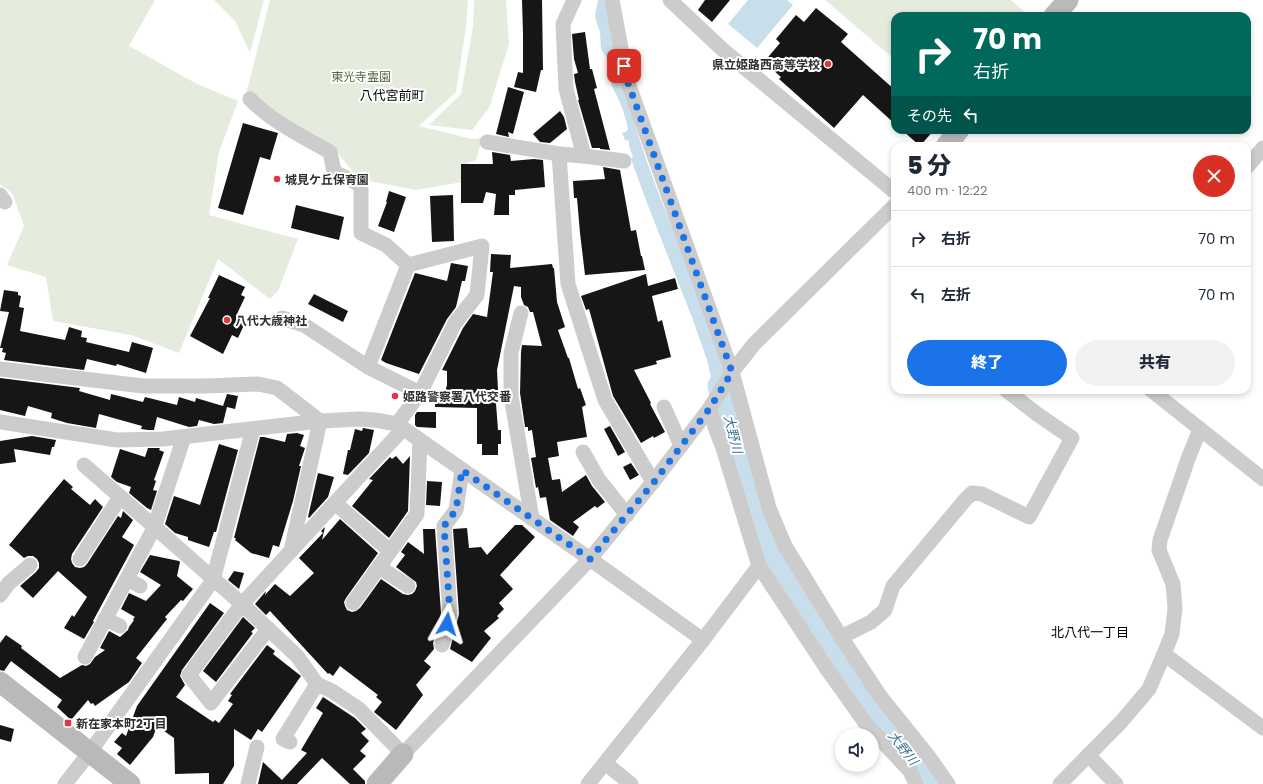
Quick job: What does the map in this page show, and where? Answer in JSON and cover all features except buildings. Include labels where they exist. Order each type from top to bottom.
[{"type":"street","points":[[574,0],[563,24],[566,89],[584,156]]},
{"type":"street","points":[[612,0],[627,80],[732,372],[769,508],[785,546],[841,637],[880,696],[929,757],[948,784]]},
{"type":"street","points":[[670,0],[723,50],[891,189]]},
{"type":"street","points":[[1058,12],[1068,0]]},
{"type":"street","points":[[250,99],[259,109],[273,119],[330,152],[334,172],[361,185],[361,233],[386,245],[408,265]]},
{"type":"street","points":[[949,142],[956,134]]},
{"type":"street","points":[[487,142],[559,154],[624,161]]},
{"type":"street","points":[[1251,162],[1263,148]]},
{"type":"street","points":[[559,154],[568,284],[606,400],[654,482]]},
{"type":"street","points":[[377,784],[403,754],[590,559],[682,446],[712,404],[732,372],[754,344],[891,209]]},
{"type":"street","points":[[268,629],[211,704],[190,675],[242,604],[335,503],[400,426],[420,393],[455,323],[477,295],[482,246],[408,265]]},
{"type":"street","points":[[368,367],[408,265]]},
{"type":"street","points":[[521,313],[512,352],[511,396],[532,519]]},
{"type":"street","points":[[282,318],[304,325],[368,367],[420,393]]},
{"type":"street","points":[[0,369],[144,386],[258,384],[277,388],[320,421]]},
{"type":"street","points":[[841,637],[871,622],[885,610],[893,586],[972,493],[982,494],[1029,517],[1072,438],[1011,394]]},
{"type":"street","points":[[1156,394],[1263,479]]},
{"type":"street","points":[[712,404],[715,427],[723,448],[759,566],[829,672],[866,724],[910,771],[916,784]]},
{"type":"street","points":[[664,407],[682,446]]},
{"type":"street","points":[[0,422],[117,440],[163,439],[320,421],[360,419],[376,420],[400,426],[703,640]]},
{"type":"street","points":[[291,551],[320,421]]},
{"type":"street","points":[[65,784],[90,752],[213,580],[253,429]]},
{"type":"street","points":[[1060,784],[1121,722],[1149,689],[1172,634],[1175,608],[1173,584],[1158,550],[1160,540],[1188,459],[1200,429]]},
{"type":"street","points":[[85,657],[154,528],[184,437]]},
{"type":"street","points":[[353,603],[417,514],[420,441]]},
{"type":"street","points":[[583,452],[599,480],[627,515]]},
{"type":"street","points":[[84,465],[242,604],[297,656],[317,684],[332,691],[359,709],[403,754]]},
{"type":"street","points":[[442,645],[450,614],[444,526],[456,510],[462,470]]},
{"type":"street","points":[[80,559],[120,497]]},
{"type":"street","points":[[335,503],[390,551]]},
{"type":"street","points":[[0,595],[8,584],[30,565]]},
{"type":"street","points":[[588,784],[703,640],[759,566]]},
{"type":"street","points":[[379,567],[408,586]]},
{"type":"street","points":[[127,579],[140,586]]},
{"type":"street","points":[[105,619],[120,626]]},
{"type":"street","points":[[1164,654],[1263,728]]},
{"type":"street","points":[[0,682],[130,784]]},
{"type":"street","points":[[290,742],[283,739],[317,684]]},
{"type":"street","points":[[248,784],[257,747]]},
{"type":"street","points":[[1088,755],[1116,784]]},
{"type":"street","points":[[605,763],[631,784]]},
{"type":"green space","points":[[0,0],[155,0],[129,46],[197,84],[238,101],[219,152],[209,215],[298,239],[278,291],[270,299],[218,259],[179,353],[131,335],[53,321],[46,277],[7,265],[24,226],[12,193],[0,184]]},
{"type":"green space","points":[[214,0],[264,0],[250,53],[235,21]]},
{"type":"green space","name":"東光寺霊園","points":[[270,0],[468,0],[466,28],[456,92],[419,126],[472,139],[482,138],[476,160],[463,165],[463,182],[416,190],[359,179],[336,151],[246,94]]},
{"type":"green space","points":[[474,0],[506,0],[509,44],[489,108],[472,130],[429,125],[461,94],[473,27]]},
{"type":"green space","points":[[825,0],[1011,0],[1025,12],[891,12],[891,57]]},
{"type":"water","points":[[598,0],[606,0],[618,57],[637,132],[656,186],[699,294],[729,387],[738,418],[722,425],[707,360],[631,159],[633,157],[629,146],[629,141],[625,140],[622,133],[626,132],[628,129],[622,107],[612,86],[608,60],[601,49],[600,32],[595,14]]},
{"type":"water","points":[[748,0],[787,0],[793,5],[757,48],[728,24]]},
{"type":"waterway","name":"大野川","points":[[721,386],[736,447],[760,525],[839,665],[920,767],[931,784]]},
{"type":"place","name":"県立姫路西高等学校","points":[[828,64]]},
{"type":"place","name":"城見ケ丘保育園","points":[[277,179]]},
{"type":"place","name":"八代大歳神社","points":[[227,320]]},
{"type":"place","name":"姫路警察署八代交番","points":[[395,396]]},
{"type":"place","name":"新在家本町2丁目","points":[[68,723]]},
{"type":"district","name":"八代宮前町","points":[[392,95]]},
{"type":"district","name":"北八代一丁目","points":[[1090,632]]},
{"type":"route","points":[[447,624],[450,614],[444,526],[456,510],[462,470],[590,559],[654,482],[710,408],[732,372],[664,186],[627,80],[624,66]]}]
